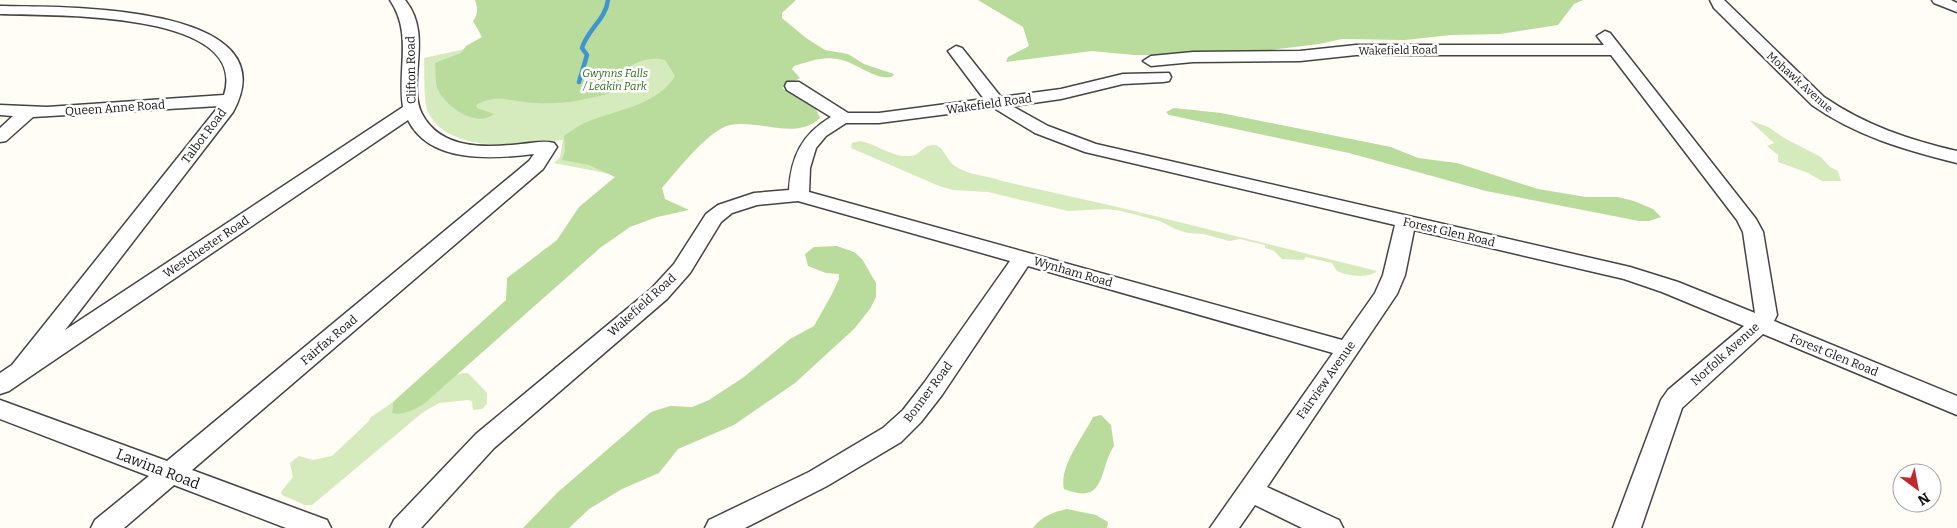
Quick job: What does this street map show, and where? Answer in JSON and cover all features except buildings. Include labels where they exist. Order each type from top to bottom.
[{"type":"street","name":"Clifton Road","points":[[397,0],[409,19],[412,109],[422,130],[451,146],[491,153],[548,147]]},
{"type":"street","name":"Mohawk Avenue","points":[[1717,0],[1719,5],[1740,26],[1818,101],[1832,112],[1848,122],[1888,139],[1957,157]]},
{"type":"street","points":[[1939,0],[1957,8]]},
{"type":"street","name":"Talbot Road","points":[[0,10],[114,16],[183,28],[217,44],[226,53],[234,75],[235,87],[224,112],[20,372]]},
{"type":"street","name":"Wakefield Road","points":[[1151,61],[1193,57],[1300,56],[1356,50],[1610,43]]},
{"type":"street","name":"Norfolk Avenue","points":[[1610,43],[1746,219],[1752,232],[1766,315],[1760,325],[1678,396],[1670,406],[1627,528]]},
{"type":"street","name":"Forest Glen Road","points":[[956,51],[998,102],[1038,128],[1091,148],[1630,274],[1670,287],[1957,406]]},
{"type":"street","name":"Wakefield Road","points":[[843,117],[854,119],[879,118],[1077,92],[1123,79],[1163,77]]},
{"type":"street","points":[[793,86],[843,117],[821,130],[804,152],[799,166],[799,195]]},
{"type":"street","name":"Queen Anne Road","points":[[0,110],[47,112],[230,100]]},
{"type":"street","name":"Westchester Road","points":[[0,385],[412,109]]},
{"type":"street","points":[[0,137],[28,112]]},
{"type":"street","name":"Fairfax Road","points":[[105,528],[536,165],[548,147]]},
{"type":"street","name":"Wakefield Road","points":[[404,528],[485,440],[659,294],[682,268],[713,218],[738,203],[774,196],[799,195]]},
{"type":"street","name":"Wynham Road","points":[[799,195],[1348,349]]},
{"type":"street","name":"Fairview Avenue","points":[[1224,528],[1386,294],[1394,275],[1406,222]]},
{"type":"street","name":"Bonner Road","points":[[719,528],[818,479],[892,435],[912,416],[933,389],[1022,258]]},
{"type":"street","name":"Lawina Road","points":[[0,409],[317,528]]},
{"type":"street","points":[[1250,491],[1329,528]]},
{"type":"green space","points":[[475,0],[796,0],[782,13],[782,18],[806,38],[825,50],[848,54],[864,64],[894,74],[892,77],[878,76],[844,61],[832,58],[815,60],[794,66],[792,69],[800,78],[782,88],[816,109],[820,118],[810,125],[800,128],[789,129],[741,124],[721,128],[693,152],[662,188],[665,199],[689,210],[657,217],[630,227],[600,248],[424,404],[405,413],[396,414],[392,413],[393,402],[506,300],[507,278],[557,240],[579,207],[615,177],[589,165],[562,160],[565,151],[564,136],[584,123],[647,100],[668,86],[675,76],[665,60],[641,61],[629,67],[621,76],[615,89],[605,94],[554,103],[491,99],[476,105],[477,108],[494,114],[487,118],[478,119],[470,117],[453,107],[440,94],[436,84],[435,63],[461,53],[466,46],[482,37],[473,21],[477,11]]},
{"type":"green space","name":"Gwynns Falls / Leakin Park","points":[[771,0],[631,178],[554,163],[560,157],[563,140],[528,144],[489,144],[453,136],[438,126],[426,107],[424,58],[529,35]]},
{"type":"green space","points":[[978,0],[1583,0],[1574,4],[1558,25],[1500,34],[1451,35],[1405,40],[1342,39],[1319,44],[1230,55],[1134,55],[1092,51],[1006,62],[1008,57],[1029,46],[1023,27]]},
{"type":"green space","points":[[1174,108],[1221,113],[1391,147],[1418,158],[1457,163],[1538,189],[1586,197],[1618,197],[1653,209],[1661,217],[1649,221],[1639,221],[1486,191],[1349,153],[1169,115],[1166,112]]},
{"type":"green space","points":[[1749,120],[1768,127],[1786,139],[1821,157],[1830,167],[1838,171],[1841,181],[1822,181],[1808,173],[1778,162],[1778,155],[1767,146],[1774,143]]},
{"type":"green space","points":[[860,141],[904,156],[917,154],[925,148],[934,145],[942,150],[955,166],[972,174],[1122,208],[1377,271],[1373,274],[1358,276],[1337,271],[1332,263],[1306,257],[1303,260],[1282,259],[1274,251],[1265,248],[1265,245],[1240,239],[1229,241],[1203,234],[1188,233],[1160,221],[1121,211],[1106,209],[1068,211],[988,192],[953,190],[939,186],[851,148],[852,143]]},
{"type":"green space","points":[[837,246],[854,252],[862,259],[876,283],[876,297],[870,309],[854,329],[795,383],[734,425],[678,449],[659,473],[622,489],[589,509],[569,528],[523,528],[558,492],[651,412],[670,406],[692,407],[709,400],[744,377],[790,339],[814,326],[832,294],[839,279],[839,274],[826,273],[808,266],[805,254],[814,247]]},
{"type":"green space","points":[[468,373],[487,393],[487,404],[482,409],[473,410],[472,401],[468,400],[439,403],[422,413],[312,505],[305,505],[282,495],[281,492],[293,477],[290,463],[299,456],[313,460],[332,456],[371,417],[393,402],[392,413],[424,404],[456,375]]},
{"type":"green space","points":[[1101,415],[1111,425],[1114,446],[1099,483],[1088,493],[1078,493],[1064,489],[1065,471],[1072,453],[1093,417]]},
{"type":"green space","points":[[1067,509],[1096,515],[1108,522],[1107,528],[1033,528],[1048,515]]},
{"type":"waterway","points":[[579,82],[587,55],[582,48],[584,42],[604,13],[608,0]]}]
